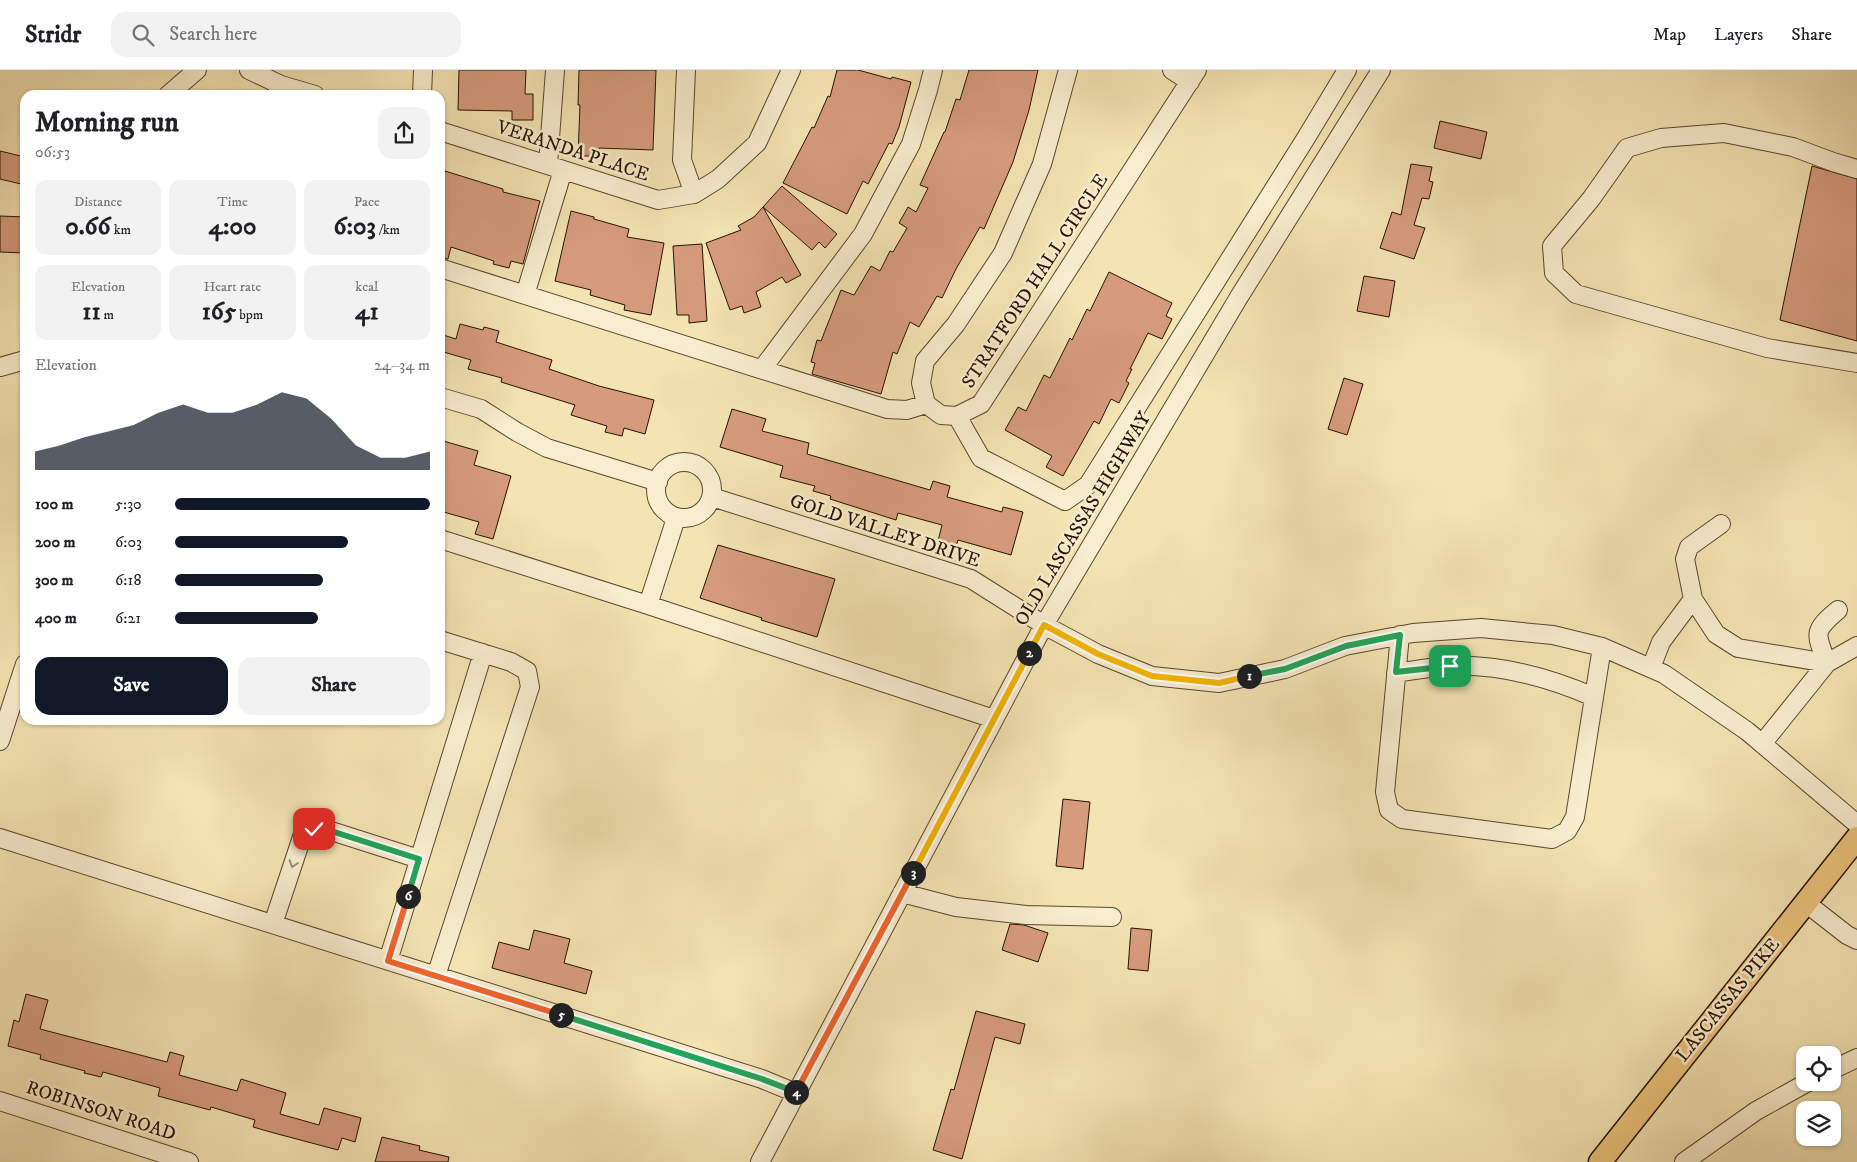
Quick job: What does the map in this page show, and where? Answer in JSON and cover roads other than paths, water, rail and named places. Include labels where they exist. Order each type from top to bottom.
[{"type":"main road","name":"LASCASSAS PIKE","points":[[1600,1162],[1857,838]]},
{"type":"street","points":[[174,90],[197,70]]},
{"type":"street","points":[[249,70],[281,86],[296,90]]},
{"type":"street","points":[[422,90],[423,70]]},
{"type":"street","points":[[525,295],[556,167],[555,70]]},
{"type":"street","points":[[686,70],[682,160],[694,194],[718,179],[757,143],[791,70]]},
{"type":"street","points":[[762,369],[863,234],[911,144],[933,70]]},
{"type":"street","points":[[1068,70],[1042,164],[1003,253],[956,324],[925,362],[921,383],[926,404],[941,415],[957,416],[981,458],[1065,501],[1088,485],[1347,70]]},
{"type":"street","points":[[1172,70],[1194,76]]},
{"type":"street","name":"OLD LASCASSAS HIGHWAY","points":[[760,1162],[1044,625],[1239,297],[1382,70]]},
{"type":"street","name":"STRATFORD HALL CIRCLE","points":[[957,416],[981,404],[1194,76]]},
{"type":"street","name":"VERANDA PLACE","points":[[445,133],[658,200],[694,194]]},
{"type":"street","points":[[1857,169],[1793,147],[1724,133],[1661,138],[1628,148],[1591,199],[1552,246],[1554,273],[1576,294],[1766,348],[1857,364]]},
{"type":"street","points":[[445,270],[887,409],[907,410],[926,404]]},
{"type":"street","points":[[0,367],[20,361]]},
{"type":"street","points":[[445,398],[481,409],[517,432],[548,448],[658,482]]},
{"type":"street","points":[[675,463],[695,463],[710,476],[713,486],[712,497],[709,505],[698,515],[684,519],[676,518],[668,514],[661,507],[657,498],[656,488],[660,476],[666,468],[675,463]]},
{"type":"street","name":"GOLD VALLEY DRIVE","points":[[712,497],[970,579],[1044,625],[1098,654],[1152,676],[1219,683],[1285,669],[1346,646],[1413,632],[1480,628],[1553,635],[1602,647],[1664,674],[1739,726],[1857,824]]},
{"type":"street","points":[[648,605],[676,518]]},
{"type":"street","points":[[1721,524],[1688,547],[1685,558],[1694,599],[1716,634],[1738,648],[1827,663]]},
{"type":"street","points":[[445,541],[994,719]]},
{"type":"street","points":[[1651,668],[1661,642],[1694,599]]},
{"type":"street","points":[[1827,663],[1817,638],[1822,623],[1838,610]]},
{"type":"street","points":[[1400,635],[1386,792],[1389,810],[1402,819],[1552,839],[1568,831],[1575,817],[1602,647]]},
{"type":"street","points":[[436,976],[530,687],[526,672],[511,662],[445,642]]},
{"type":"street","points":[[1762,744],[1827,663],[1857,646]]},
{"type":"street","points":[[388,961],[482,653]]},
{"type":"street","points":[[1396,672],[1450,666],[1520,671],[1560,682],[1594,697]]},
{"type":"street","points":[[0,741],[20,679]]},
{"type":"street","points":[[273,924],[303,834],[314,829],[328,830],[419,859]]},
{"type":"street","points":[[0,838],[762,1079],[796,1093]]},
{"type":"street","points":[[902,893],[956,907],[1026,916],[1112,917]]},
{"type":"street","points":[[1806,903],[1847,935],[1857,940]]},
{"type":"street","points":[[1841,1066],[1857,1058]]},
{"type":"street","points":[[1684,1162],[1756,1111],[1796,1089]]},
{"type":"street","name":"ROBINSON ROAD","points":[[0,1101],[189,1162]]}]
